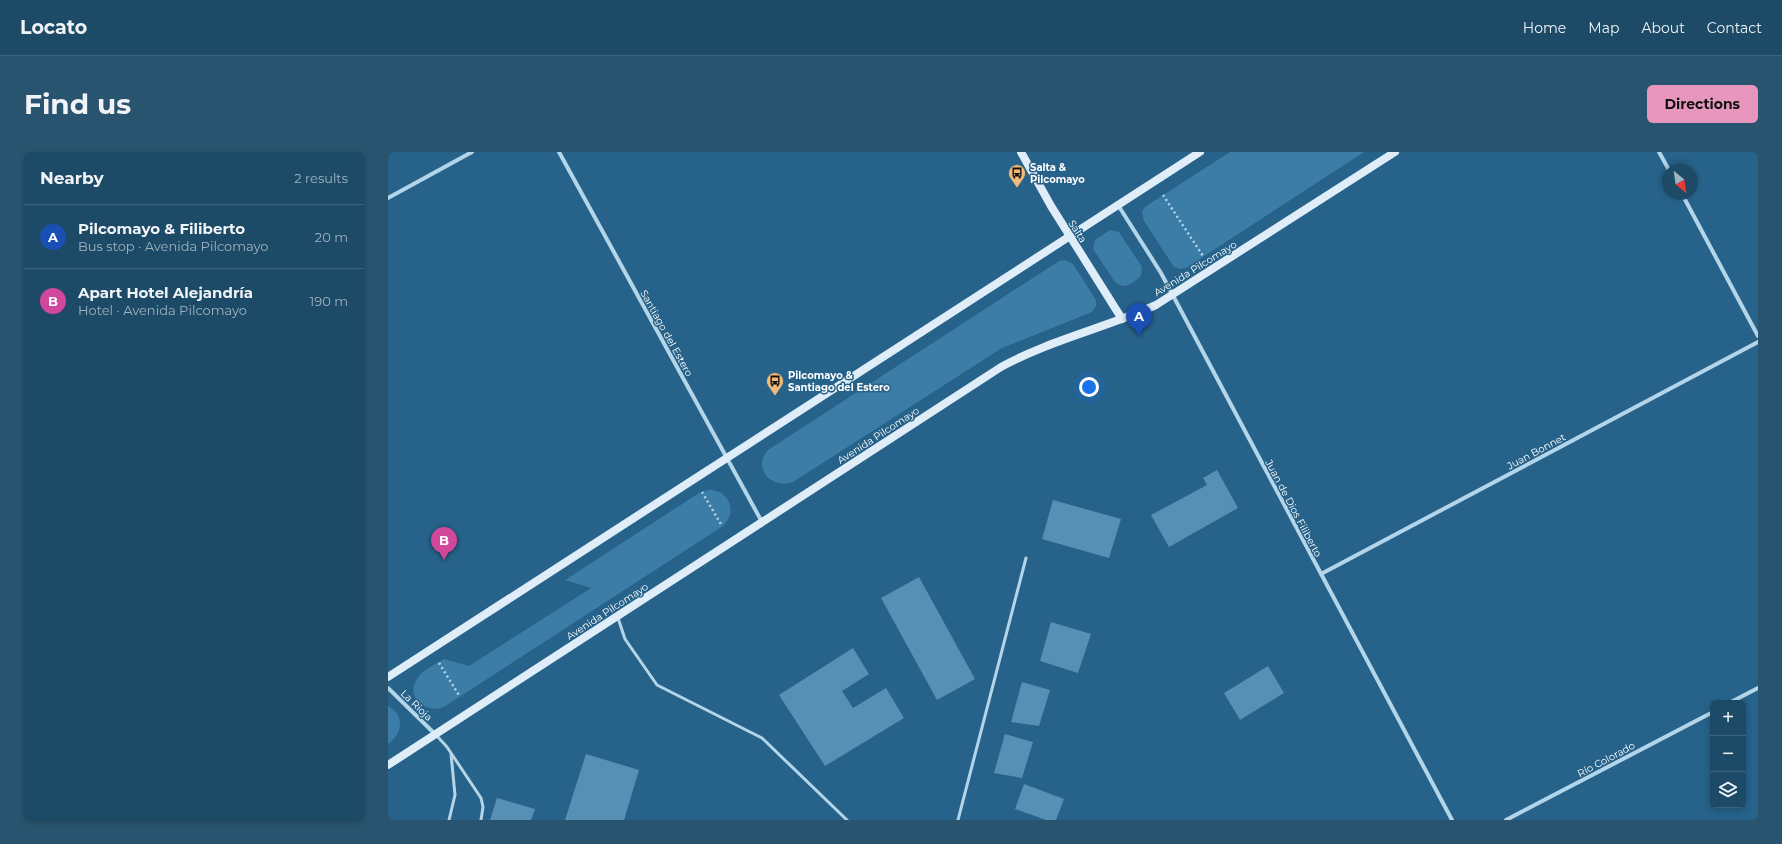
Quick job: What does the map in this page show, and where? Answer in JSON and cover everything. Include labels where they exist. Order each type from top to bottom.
[{"type":"main road","name":"Salta","points":[[1021,152],[1051,206],[1122,319]]},
{"type":"main road","points":[[388,677],[1200,152]]},
{"type":"main road","name":"Avenida Pilcomayo","points":[[388,765],[1001,367],[1041,347],[1122,319],[1156,305],[1395,152]]},
{"type":"street","points":[[388,198],[472,152]]},
{"type":"street","name":"Santiago del Estero","points":[[559,152],[762,522]]},
{"type":"street","points":[[1659,152],[1666,164]]},
{"type":"street","points":[[1685,200],[1758,336]]},
{"type":"street","name":"Juan de Dios Filiberto","points":[[1118,205],[1161,273],[1452,820]]},
{"type":"street","name":"Juan Bonnet","points":[[1321,574],[1758,342]]},
{"type":"street","name":"La Rioja","points":[[388,688],[436,734]]},
{"type":"street","points":[[1735,700],[1758,688]]},
{"type":"street","name":"Río Colorado","points":[[1506,820],[1710,714]]},
{"type":"lane","points":[[958,820],[1026,558]]},
{"type":"lane","points":[[617,616],[625,639],[657,685],[762,738],[847,820]]},
{"type":"lane","points":[[436,734],[481,798],[483,807],[481,820]]},
{"type":"lane","points":[[449,820],[455,795],[450,752]]},
{"type":"path","points":[[1164,195],[1203,256]]},
{"type":"path","points":[[702,492],[722,526]]},
{"type":"path","points":[[439,662],[460,697]]},
{"type":"shaded area","points":[[1230,152],[1364,152],[1186,268],[1180,269],[1174,267],[1144,221],[1142,211],[1146,206]]},
{"type":"shaded area","points":[[1110,230],[1119,232],[1142,267],[1141,276],[1125,286],[1118,285],[1115,282],[1093,249],[1095,240]]},
{"type":"shaded area","points":[[1065,260],[1073,264],[1096,300],[1096,306],[1092,312],[1002,348],[793,482],[784,484],[776,483],[765,474],[762,468],[762,461],[765,454],[771,448],[1059,261]]},
{"type":"shaded area","points":[[708,490],[721,493],[729,502],[731,508],[730,514],[728,520],[723,526],[444,707],[437,709],[430,708],[419,703],[414,692],[414,686],[419,676],[426,670],[444,659],[469,666],[591,588],[565,580],[699,493]]},
{"type":"shaded area","points":[[388,706],[397,714],[400,725],[397,735],[388,744]]},
{"type":"building","points":[[1217,470],[1238,508],[1169,547],[1151,515],[1207,485],[1203,478]]},
{"type":"building","points":[[1053,500],[1121,519],[1109,558],[1042,539]]},
{"type":"building","points":[[919,577],[975,679],[937,700],[881,598]]},
{"type":"building","points":[[1051,622],[1091,634],[1078,673],[1040,661]]},
{"type":"building","points":[[853,648],[869,674],[842,691],[853,708],[886,688],[904,718],[825,766],[779,695]]},
{"type":"building","points":[[1268,666],[1284,693],[1240,720],[1224,693]]},
{"type":"building","points":[[1022,682],[1050,690],[1039,726],[1011,722]]},
{"type":"building","points":[[1005,734],[1033,742],[1022,778],[994,773]]},
{"type":"building","points":[[586,754],[639,770],[624,820],[565,820]]},
{"type":"building","points":[[1024,784],[1064,799],[1056,820],[1046,820],[1015,809]]},
{"type":"building","points":[[497,798],[535,809],[531,820],[490,820]]},
{"type":"place","name":"Salta & Pilcomayo","points":[[1017,188]]},
{"type":"place","name":"Pilcomayo & Filiberto","points":[[1139,336]]},
{"type":"place","name":"Pilcomayo & Santiago del Estero","points":[[775,396]]},
{"type":"place","name":"Apart Hotel Alejandría","points":[[444,560]]}]
